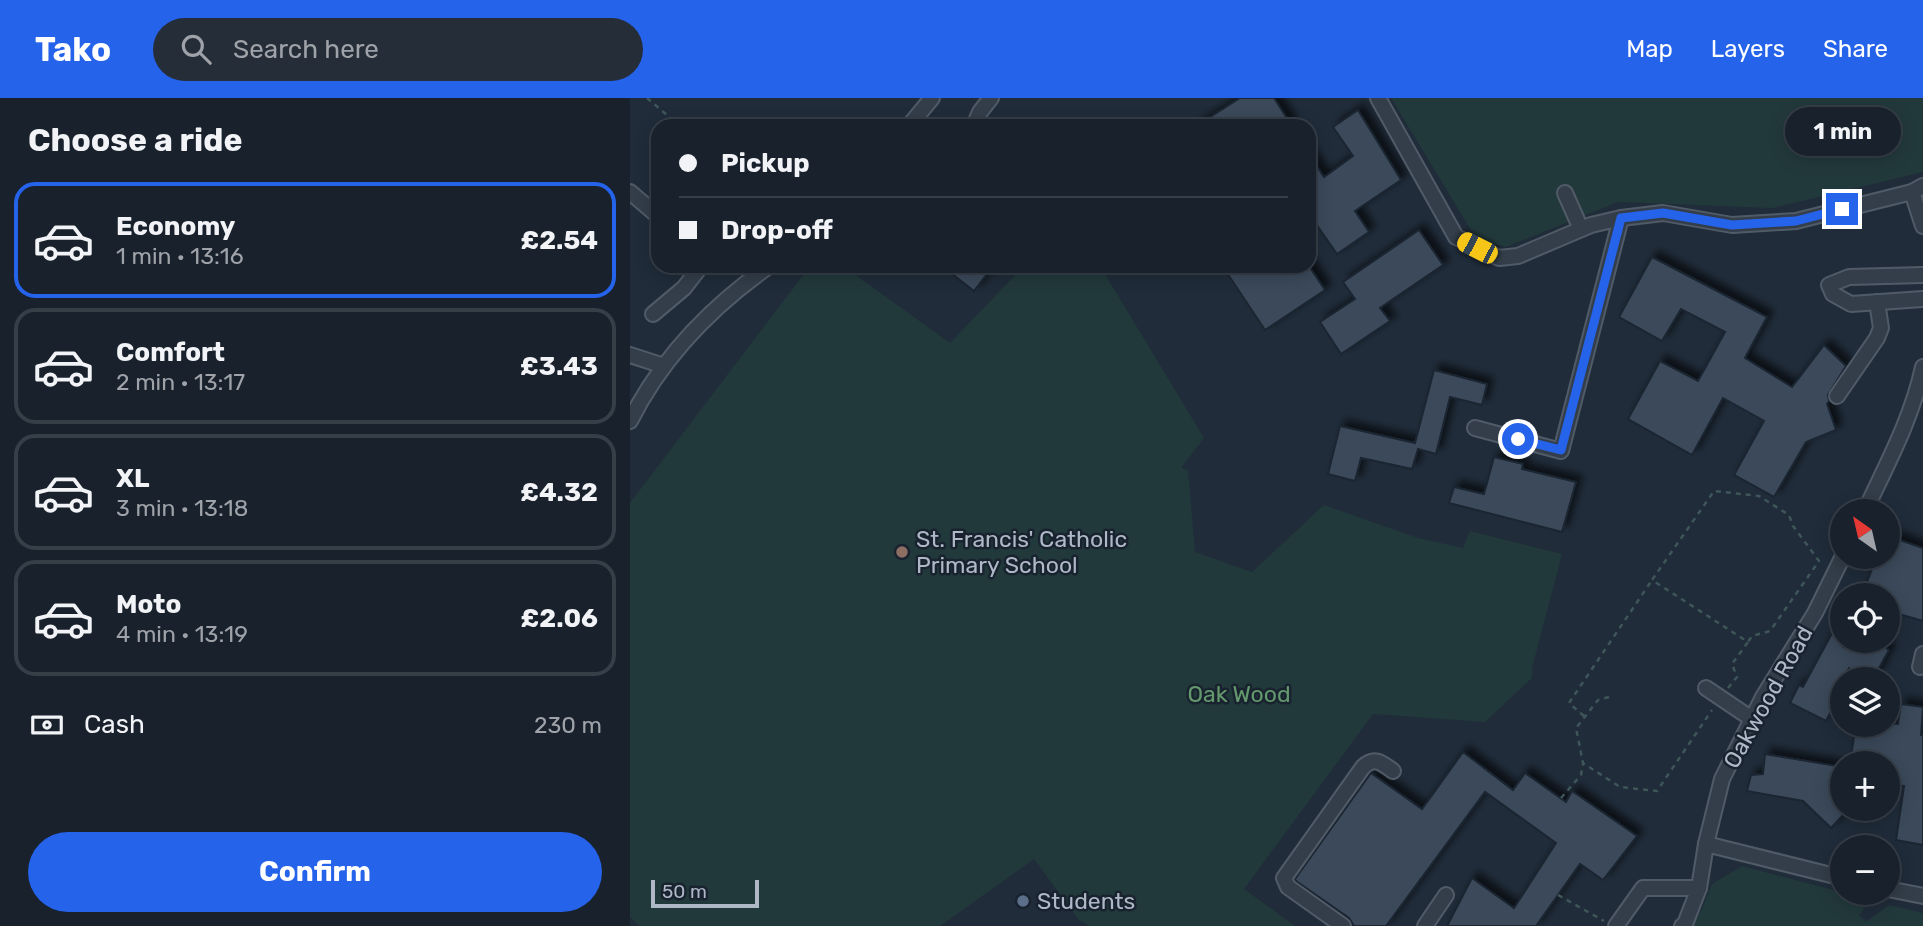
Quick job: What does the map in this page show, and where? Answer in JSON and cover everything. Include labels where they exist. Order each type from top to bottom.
[{"type":"street","points":[[915,119],[932,98]]},
{"type":"street","points":[[977,119],[990,98]]},
{"type":"street","points":[[1378,98],[1456,237],[1499,258],[1518,256],[1591,225],[1621,218],[1663,213],[1732,225],[1796,221],[1917,189],[1923,226]]},
{"type":"street","points":[[630,192],[651,210]]},
{"type":"street","points":[[1565,193],[1581,229]]},
{"type":"street","points":[[1475,428],[1561,450],[1621,218]]},
{"type":"street","points":[[653,314],[684,288],[696,273]]},
{"type":"street","points":[[630,421],[644,393],[692,330],[760,273]]},
{"type":"street","points":[[1923,275],[1849,277],[1829,285],[1833,294],[1851,304],[1923,299]]},
{"type":"street","points":[[1837,396],[1877,338],[1881,328],[1877,302]]},
{"type":"street","points":[[630,355],[664,366]]},
{"type":"street","points":[[1870,499],[1898,443],[1923,367]]},
{"type":"street","name":"Oakwood Road","points":[[1682,926],[1699,888],[1706,844],[1722,779],[1763,697],[1815,612],[1836,569]]},
{"type":"street","points":[[1706,688],[1752,719]]},
{"type":"street","points":[[1343,926],[1288,887],[1284,878],[1363,766],[1373,760],[1393,771]]},
{"type":"street","points":[[1706,844],[1830,875]]},
{"type":"street","points":[[1614,926],[1643,888],[1699,888]]},
{"type":"street","points":[[1900,891],[1923,896]]},
{"type":"street","points":[[1425,926],[1446,895]]},
{"type":"path","points":[[647,98],[672,119]]},
{"type":"path","points":[[1583,763],[1620,787],[1657,791],[1737,677],[1732,664],[1752,636],[1770,631],[1819,561],[1793,526],[1789,515],[1759,496],[1713,491],[1569,702],[1585,716]]},
{"type":"path","points":[[1652,580],[1748,642]]},
{"type":"path","points":[[1561,799],[1581,775],[1583,763],[1576,728],[1598,700],[1609,697]]},
{"type":"path","points":[[1558,895],[1614,926]]},
{"type":"green space","points":[[1391,98],[1923,98],[1923,172],[1773,208],[1618,202],[1506,247],[1477,240]]},
{"type":"green space","name":"St. Francis' Catholic Primary School","points":[[805,273],[853,273],[950,343],[1017,273],[1104,273],[1204,438],[1181,468],[1188,470],[1195,552],[1252,572],[1324,505],[1418,538],[1463,548],[1470,531],[1562,554],[1532,668],[1532,678],[1485,722],[1373,714],[1244,889],[1295,926],[1090,926],[1079,920],[1034,859],[940,926],[640,926],[630,917],[630,503]]},
{"type":"green space","points":[[1742,866],[1830,889],[1830,905],[1864,905],[1859,915],[1866,922],[1889,905],[1923,913],[1923,926],[1692,926],[1712,884]]},
{"type":"building","points":[[1240,98],[1274,98],[1288,119],[1207,119]]},
{"type":"building","points":[[1358,110],[1401,180],[1355,211],[1369,232],[1337,254],[1316,224],[1316,165],[1324,177],[1353,156],[1333,127]]},
{"type":"building","points":[[1419,230],[1443,265],[1380,308],[1390,321],[1341,354],[1320,322],[1355,299],[1343,282]]},
{"type":"building","points":[[1652,257],[1767,317],[1745,358],[1792,387],[1824,345],[1846,366],[1828,395],[1827,404],[1836,430],[1806,442],[1774,497],[1734,475],[1764,421],[1723,398],[1692,455],[1628,419],[1660,361],[1698,381],[1725,332],[1681,309],[1662,341],[1619,317]]},
{"type":"building","points":[[951,273],[988,273],[974,291]]},
{"type":"building","points":[[1227,273],[1314,273],[1325,290],[1265,330]]},
{"type":"building","points":[[1434,370],[1487,384],[1482,405],[1450,397],[1436,454],[1418,449],[1412,469],[1361,458],[1355,481],[1328,474],[1340,426],[1415,443]]},
{"type":"building","points":[[1494,457],[1523,464],[1522,469],[1576,482],[1562,532],[1449,503],[1454,487],[1484,494]]},
{"type":"building","points":[[1900,540],[1923,548],[1923,621],[1900,614],[1900,583],[1867,583],[1872,569],[1900,569]]},
{"type":"building","points":[[1830,637],[1830,653],[1887,653],[1880,667],[1830,667],[1830,713],[1826,721],[1790,703],[1799,685],[1803,687]]},
{"type":"building","points":[[1901,704],[1923,707],[1923,845],[1900,841],[1900,835],[1897,835],[1904,786],[1900,785],[1900,751],[1852,751],[1854,737],[1900,737]]},
{"type":"building","points":[[1463,752],[1513,790],[1525,773],[1566,802],[1572,791],[1637,836],[1603,880],[1580,864],[1536,926],[1447,926],[1472,878],[1514,908],[1556,843],[1485,792],[1386,926],[1354,926],[1349,918],[1296,881],[1371,773],[1422,809]]},
{"type":"building","points":[[1765,754],[1830,765],[1830,821],[1837,821],[1831,828],[1803,801],[1747,791],[1751,775],[1763,774]]},
{"type":"place","name":"St. Francis' Catholic Primary School","points":[[902,552]]},
{"type":"place","name":"Students","points":[[1023,901]]},
{"type":"route","points":[[1518,439],[1561,450],[1621,218],[1663,213],[1732,225],[1796,221],[1842,209]]},
{"type":"park label","name":"Oak Wood","points":[[1239,694]]}]
